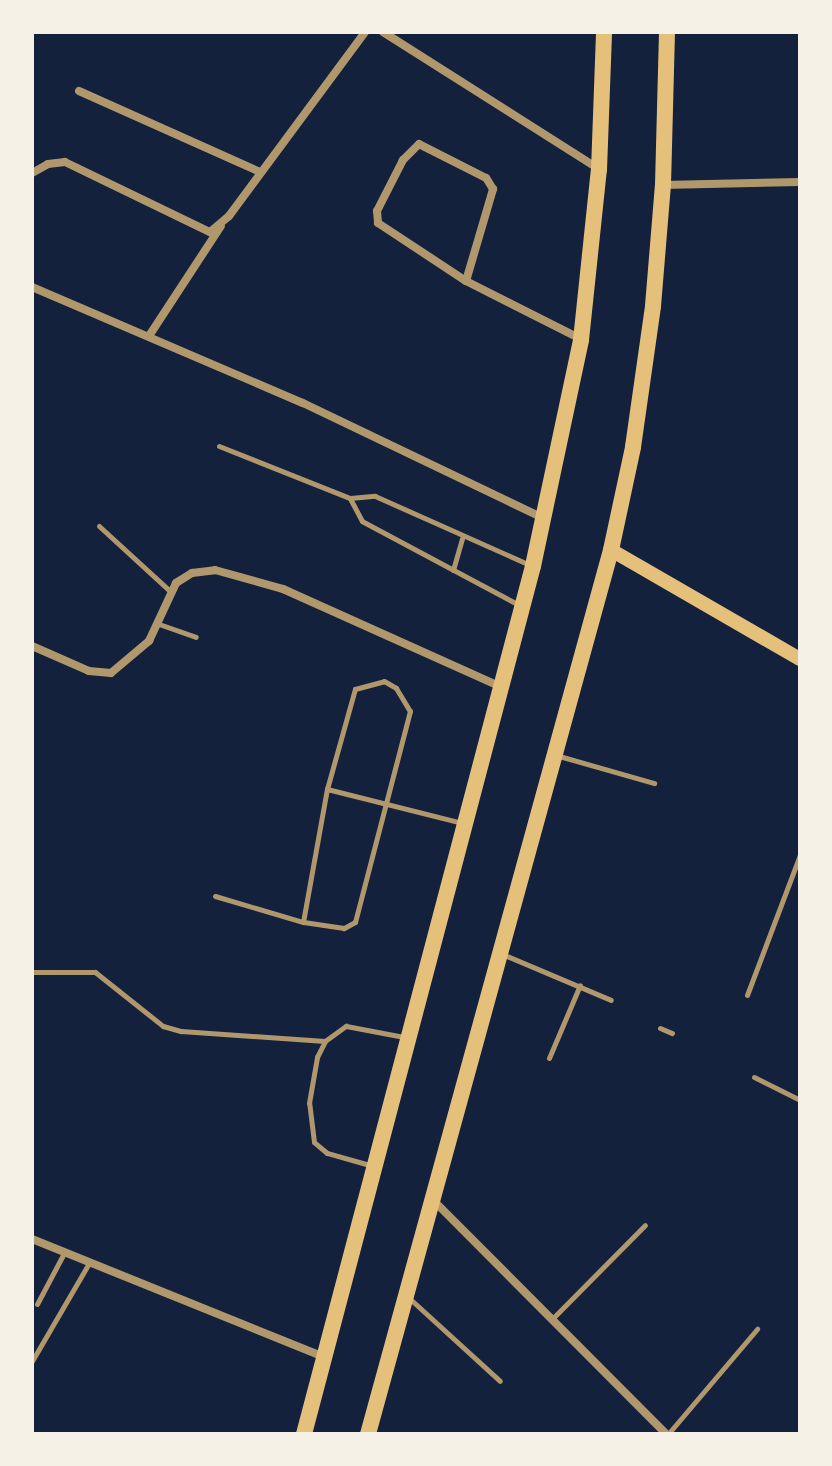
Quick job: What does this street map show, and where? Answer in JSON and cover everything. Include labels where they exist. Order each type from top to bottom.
[{"type":"main road","points":[[304,1434],[378,1167],[544,519],[581,340],[599,170],[604,32]]},
{"type":"main road","points":[[368,1434],[430,1197],[611,550],[644,378],[663,185],[667,32]]},
{"type":"main road","points":[[611,550],[800,659]]},
{"type":"street","points":[[149,336],[221,226],[365,32]]},
{"type":"street","points":[[383,32],[599,170]]},
{"type":"street","points":[[79,91],[260,172]]},
{"type":"street","points":[[466,281],[493,189],[486,178],[419,144],[403,160],[377,211],[378,223],[466,281],[581,340]]},
{"type":"street","points":[[32,173],[48,164],[65,162],[210,232],[221,226]]},
{"type":"street","points":[[663,185],[800,182]]},
{"type":"street","points":[[32,287],[303,403],[544,519]]},
{"type":"street","points":[[32,646],[89,671],[111,673],[138,653],[170,591],[192,573],[215,570],[247,576],[501,687]]},
{"type":"street","points":[[430,1197],[667,1434]]},
{"type":"street","points":[[32,1239],[324,1357]]},
{"type":"lane","points":[[219,446],[350,498],[375,496],[462,538],[533,566]]},
{"type":"lane","points":[[350,498],[362,521],[521,606]]},
{"type":"lane","points":[[99,526],[170,591]]},
{"type":"lane","points":[[453,570],[462,538]]},
{"type":"lane","points":[[155,622],[196,637]]},
{"type":"lane","points":[[215,896],[303,922],[344,928],[355,922],[410,711],[396,688],[384,681],[355,689],[327,789],[303,922]]},
{"type":"lane","points":[[556,755],[654,783]]},
{"type":"lane","points":[[327,789],[466,824]]},
{"type":"lane","points":[[747,995],[800,855]]},
{"type":"lane","points":[[500,953],[611,1000]]},
{"type":"lane","points":[[32,972],[95,972],[163,1026],[181,1031],[325,1041],[346,1026],[411,1039]]},
{"type":"lane","points":[[549,1058],[580,985]]},
{"type":"lane","points":[[660,1028],[672,1033]]},
{"type":"lane","points":[[325,1041],[309,1103],[314,1142],[327,1153],[378,1167]]},
{"type":"lane","points":[[754,1077],[800,1100]]},
{"type":"lane","points":[[552,1319],[645,1225]]},
{"type":"lane","points":[[37,1304],[64,1253]]},
{"type":"lane","points":[[32,1361],[89,1263]]},
{"type":"lane","points":[[404,1293],[500,1381]]},
{"type":"lane","points":[[667,1434],[757,1329]]}]
